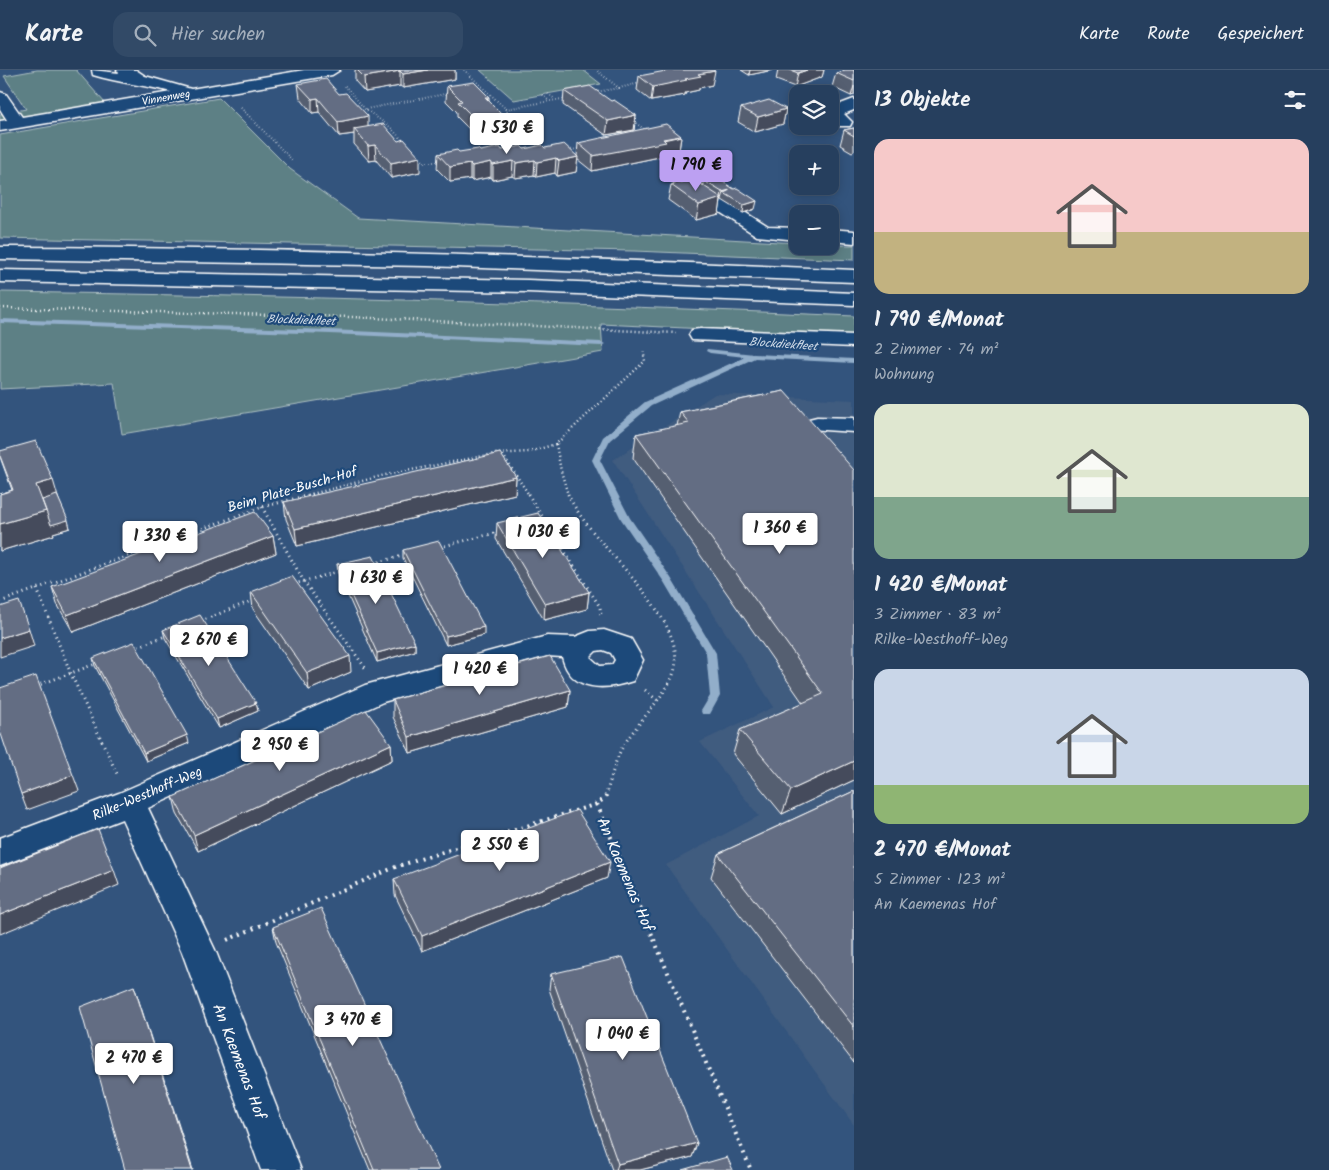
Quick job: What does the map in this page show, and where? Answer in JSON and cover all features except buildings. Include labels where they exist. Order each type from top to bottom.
[{"type":"main road","points":[[100,70],[99,72],[116,77],[132,74],[193,93]]},
{"type":"main road","name":"Vinnenweg","points":[[0,126],[332,70]]},
{"type":"main road","points":[[0,97],[18,122]]},
{"type":"main road","points":[[844,122],[833,115],[833,113],[854,104]]},
{"type":"main road","points":[[693,187],[764,232],[789,233]]},
{"type":"main road","points":[[839,236],[854,237]]},
{"type":"main road","points":[[0,253],[488,262],[854,276]]},
{"type":"main road","points":[[0,276],[528,286],[854,299]]},
{"type":"main road","points":[[700,335],[854,341]]},
{"type":"main road","points":[[817,424],[854,425]]},
{"type":"main road","name":"Rilke-Westhoff-Weg","points":[[0,852],[130,802],[375,693],[547,646],[592,643]]},
{"type":"main road","name":"An Kaemenas Hof","points":[[130,802],[199,952],[281,1170]]},
{"type":"path","points":[[332,70],[365,109],[390,127],[410,148]]},
{"type":"path","points":[[464,70],[506,109],[511,121],[544,152]]},
{"type":"path","points":[[596,70],[619,88]]},
{"type":"path","points":[[600,99],[592,93],[647,82]]},
{"type":"path","points":[[474,89],[483,87]]},
{"type":"path","points":[[221,88],[293,161]]},
{"type":"path","points":[[365,109],[455,92]]},
{"type":"path","points":[[548,94],[556,100]]},
{"type":"path","points":[[543,95],[550,101]]},
{"type":"path","points":[[506,109],[572,97]]},
{"type":"path","points":[[628,119],[651,134],[642,136]]},
{"type":"path","points":[[562,151],[588,148]]},
{"type":"path","points":[[417,155],[424,162],[443,161]]},
{"type":"path","points":[[0,308],[352,317],[700,335]]},
{"type":"path","points":[[596,804],[605,798],[620,751],[672,677],[676,664],[676,645],[654,606],[578,513],[566,491],[560,471],[556,444],[645,361],[646,357],[642,349]]},
{"type":"path","name":"Beim Plate-Busch-Hof","points":[[0,602],[262,507],[385,475],[494,454],[503,455],[529,452],[556,444]]},
{"type":"path","points":[[503,455],[600,607],[592,643]]},
{"type":"path","points":[[262,507],[303,580],[366,668],[375,693]]},
{"type":"path","points":[[438,547],[505,531]]},
{"type":"path","points":[[371,564],[409,554]]},
{"type":"path","points":[[286,587],[303,580],[342,571]]},
{"type":"path","points":[[37,590],[71,674],[130,802]]},
{"type":"path","points":[[196,623],[259,598]]},
{"type":"path","points":[[125,652],[169,634]]},
{"type":"path","points":[[27,689],[107,659]]},
{"type":"path","name":"An Kaemenas Hof","points":[[199,952],[398,866],[596,804],[750,1170]]},
{"type":"shaded area","points":[[715,394],[854,400],[854,1125],[666,865],[759,816],[700,742],[774,707],[613,460]]},
{"type":"green space","points":[[37,70],[76,70],[105,103],[0,122],[0,114],[26,109],[4,76]]},
{"type":"green space","points":[[480,70],[583,70],[601,84],[514,100]]},
{"type":"green space","points":[[219,98],[290,169],[358,218],[789,243],[789,255],[839,255],[839,245],[854,245],[854,260],[634,251],[0,238],[0,135]]},
{"type":"green space","points":[[0,292],[427,301],[854,316],[854,336],[601,324],[603,352],[122,434],[114,383],[0,389]]},
{"type":"waterway","name":"Blockdiekfleet","points":[[0,321],[330,332],[601,344]]},
{"type":"waterway","name":"Blockdiekfleet","points":[[710,351],[754,356]]},
{"type":"waterway","points":[[706,711],[715,696],[711,653],[668,580],[626,519],[596,460],[606,439],[648,404],[754,356]]},
{"type":"waterway","name":"Blockdiekfleet","points":[[754,356],[854,361]]}]
